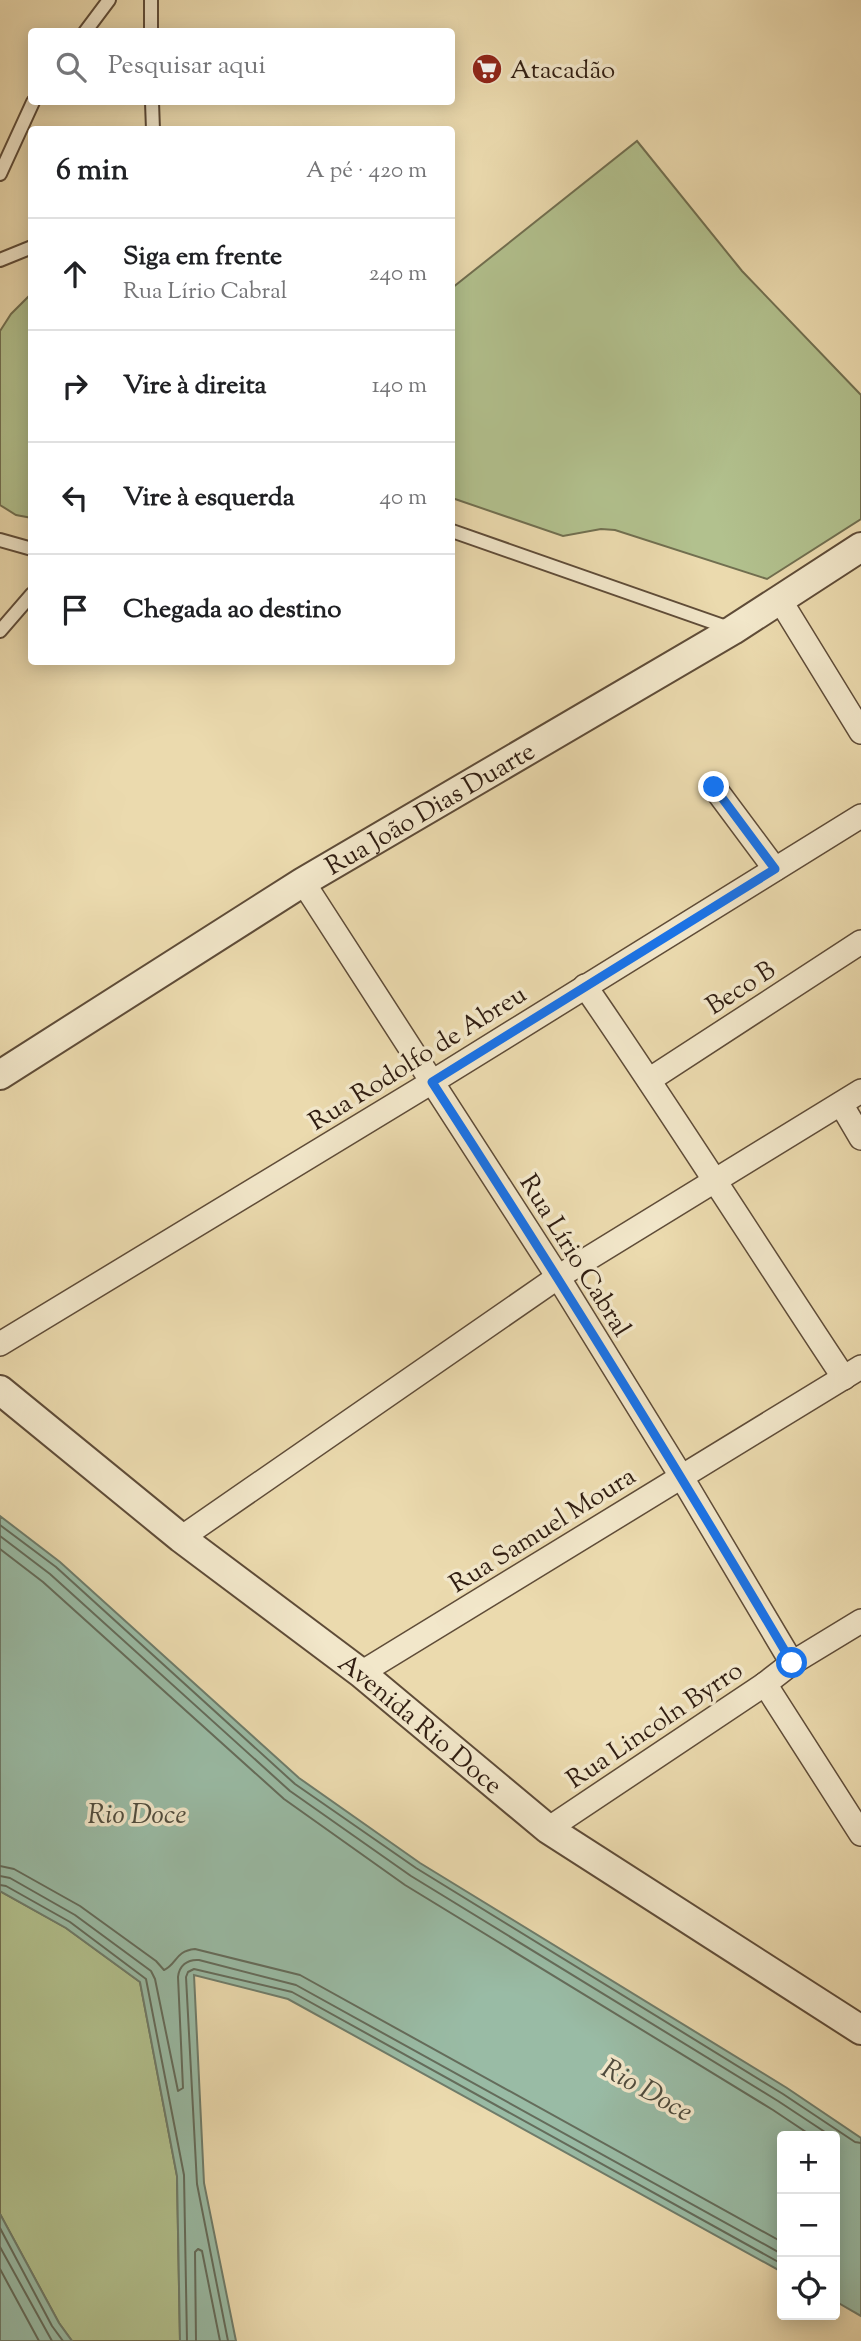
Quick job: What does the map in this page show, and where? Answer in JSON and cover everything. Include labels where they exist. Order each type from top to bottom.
[{"type":"street","name":"Rua João Dias Duarte","points":[[0,1075],[303,883],[733,629],[861,547]]},
{"type":"street","points":[[780,600],[861,732]]},
{"type":"street","points":[[714,787],[775,869]]},
{"type":"street","name":"Rua Rodolfo de Abreu","points":[[0,1344],[432,1082],[861,816]]},
{"type":"street","name":"Rua Lírio Cabral","points":[[303,883],[558,1277],[792,1663]]},
{"type":"street","name":"Beco B","points":[[649,1080],[861,942]]},
{"type":"street","points":[[585,986],[713,1181],[853,1372]]},
{"type":"street","points":[[181,1538],[558,1277],[861,1091]]},
{"type":"street","points":[[841,1104],[861,1138]]},
{"type":"street","name":"Rua Samuel Moura","points":[[361,1673],[853,1372]]},
{"type":"street","name":"Avenida Rio Doce","points":[[0,1390],[181,1538],[361,1673],[548,1829],[861,2030]]},
{"type":"street","name":"Rua Lincoln Byrro","points":[[548,1829],[765,1684],[792,1663],[861,1621]]},
{"type":"street","points":[[765,1684],[861,1834]]},
{"type":"lane","points":[[88,28],[109,0]]},
{"type":"lane","points":[[151,0],[151,28]]},
{"type":"lane","points":[[0,174],[32,105]]},
{"type":"lane","points":[[152,105],[153,126]]},
{"type":"lane","points":[[0,260],[28,249]]},
{"type":"lane","points":[[455,532],[733,629]]},
{"type":"lane","points":[[0,540],[28,548]]},
{"type":"lane","points":[[0,631],[28,599]]},
{"type":"shaded area","points":[[637,141],[742,271],[861,395],[861,519],[767,579],[615,530],[601,529],[563,536],[455,499],[455,286]]},
{"type":"shaded area","points":[[28,297],[28,517],[16,515],[0,505],[0,331],[11,314]]},
{"type":"shaded area","points":[[0,1891],[66,1928],[140,1982],[177,2176],[180,2341],[72,2341],[59,2323],[0,2214]]},
{"type":"water","name":"Rio Doce","points":[[0,1516],[60,1562],[299,1778],[420,1863],[787,2088],[861,2138],[861,2316],[840,2304],[840,2131],[777,2131],[777,2269],[288,1999],[194,1975],[204,2183],[236,2341],[180,2341],[177,2176],[140,1982],[66,1928],[0,1891]]},
{"type":"water","points":[[0,2214],[59,2323],[72,2341],[0,2341]]},
{"type":"place","name":"Atacadão","points":[[487,69]]},
{"type":"route","points":[[714,787],[775,869],[432,1082],[558,1277],[792,1663]]}]
